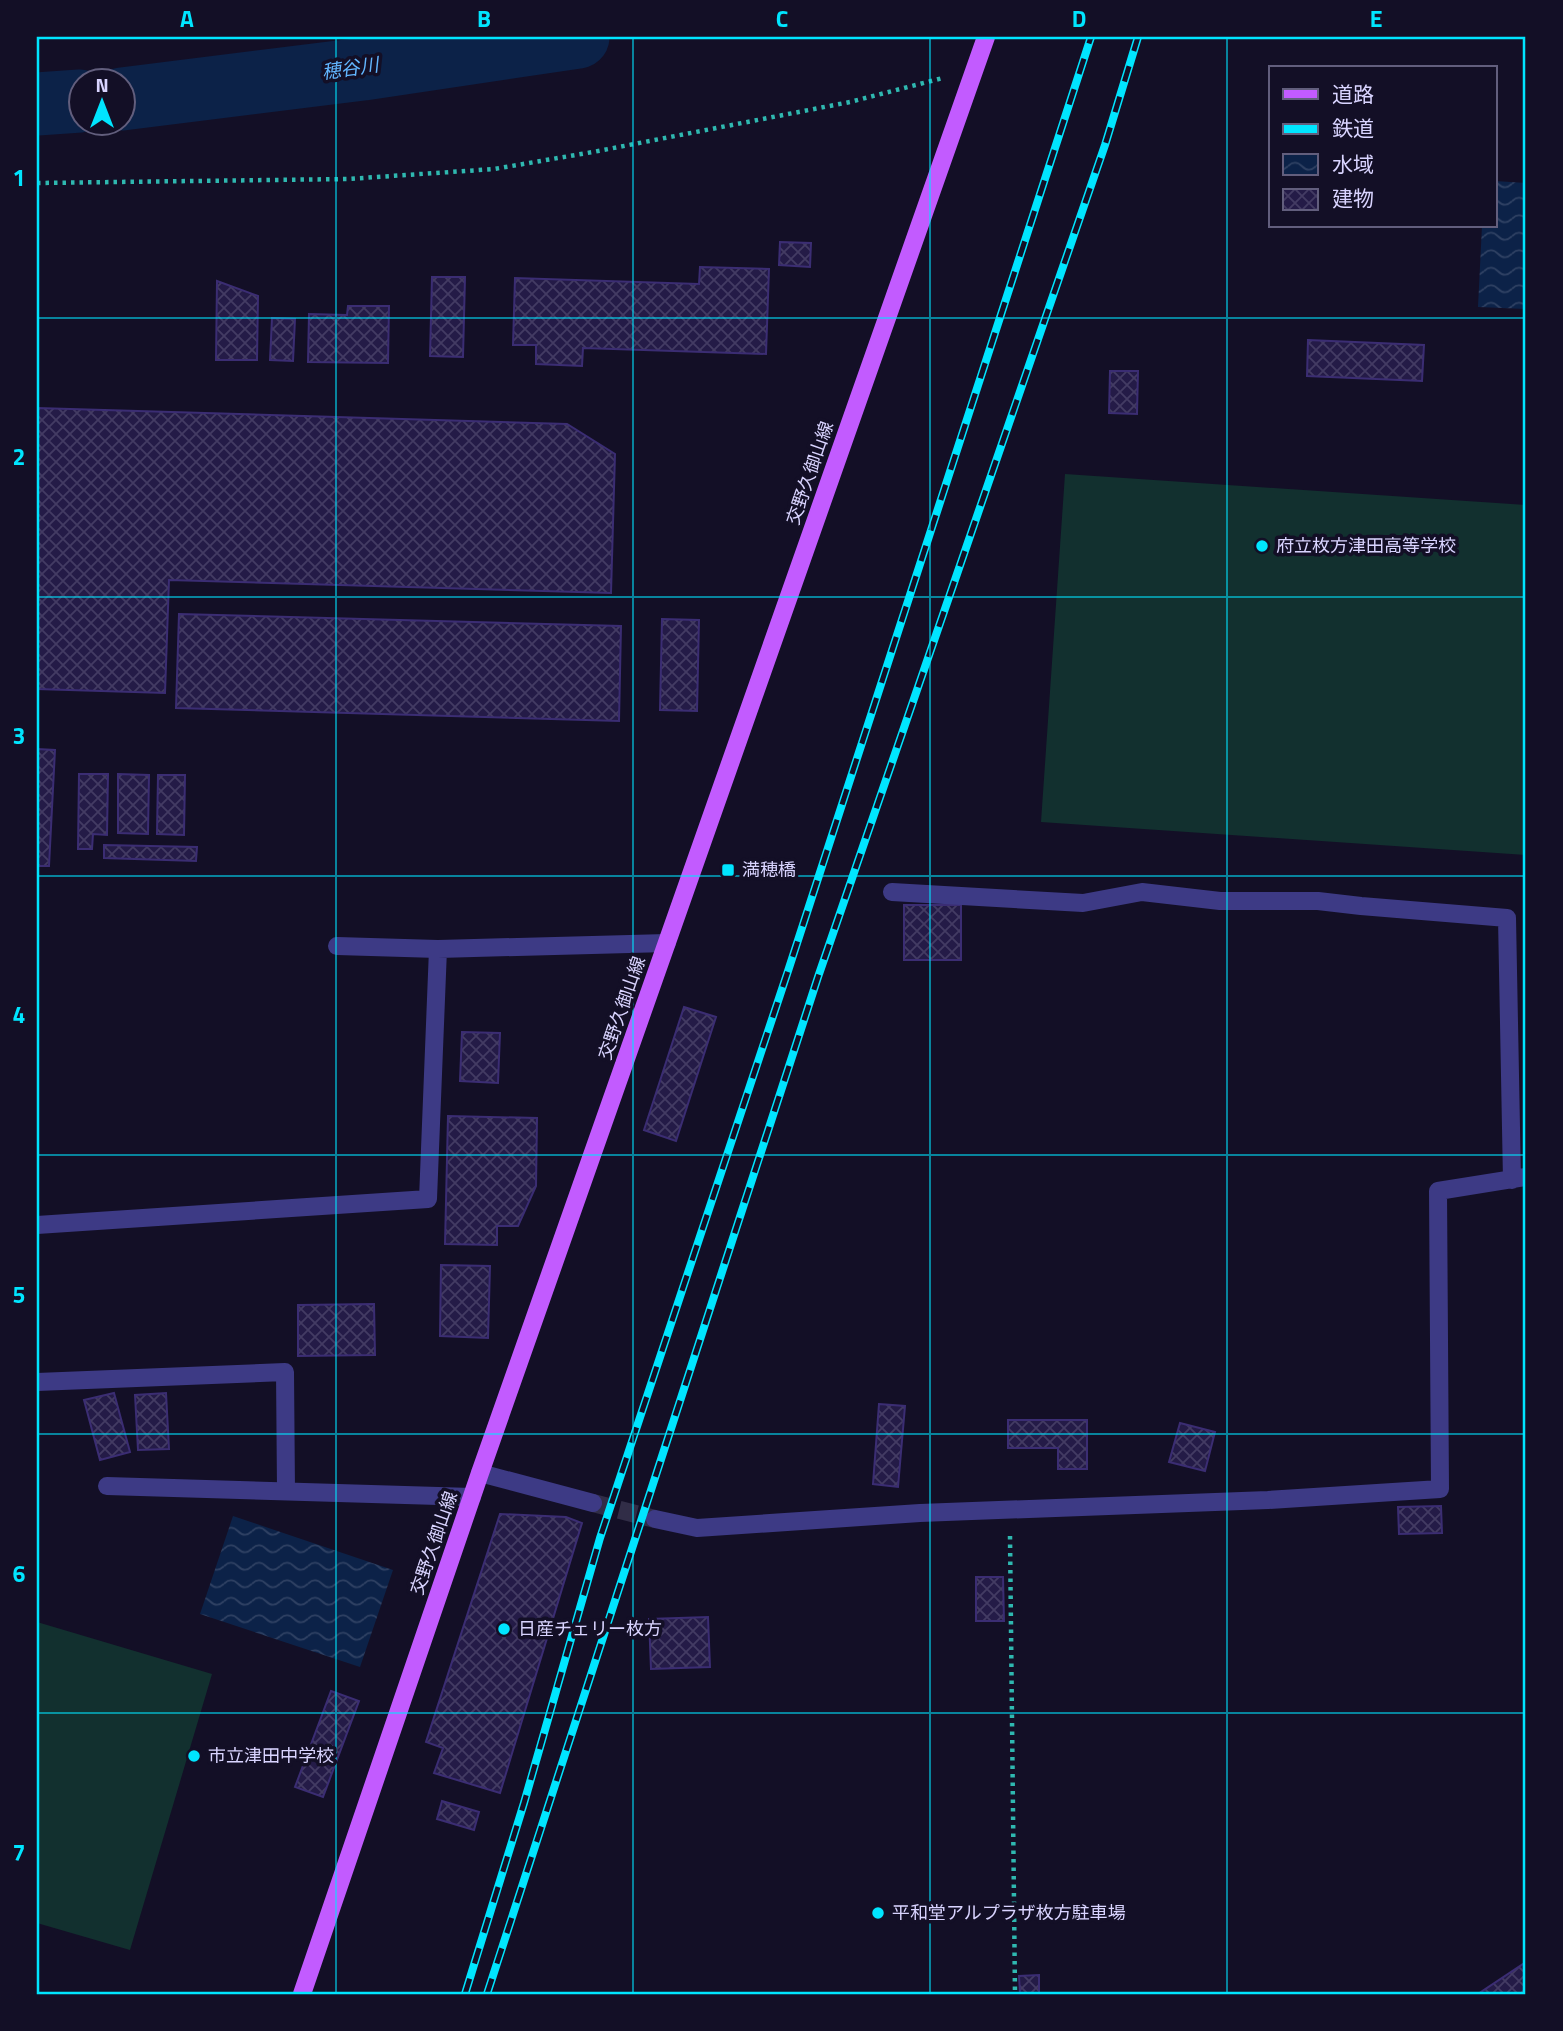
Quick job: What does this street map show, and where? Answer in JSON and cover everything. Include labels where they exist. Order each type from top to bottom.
[{"type":"main road","name":"交野久御山線","points":[[302,1994],[480,1473],[986,37]]},
{"type":"street","points":[[654,1519],[697,1528],[920,1513],[1268,1500],[1440,1489],[1438,1191],[1519,1178],[1507,918],[1318,901],[1220,901],[1142,892],[1083,903],[892,892]]},
{"type":"street","points":[[337,946],[438,949],[667,943]]},
{"type":"street","points":[[37,1225],[428,1199],[438,949]]},
{"type":"street","points":[[37,1382],[285,1372],[286,1492]]},
{"type":"street","points":[[480,1473],[593,1503]]},
{"type":"street","points":[[107,1486],[472,1497]]},
{"type":"path","points":[[37,183],[348,179],[494,169],[824,107],[944,78]]},
{"type":"path","points":[[1009,1510],[1015,1994]]},
{"type":"green space","points":[[1065,474],[1526,505],[1526,855],[1041,822]]},
{"type":"green space","points":[[37,1622],[212,1674],[130,1950],[37,1923]]},
{"type":"water","points":[[1496,181],[1526,183],[1526,309],[1478,307],[1482,228],[1496,228]]},
{"type":"water","points":[[233,1516],[393,1570],[360,1667],[200,1614]]},
{"type":"building","points":[[780,242],[811,243],[810,267],[779,265]]},
{"type":"building","points":[[700,267],[769,269],[766,354],[583,348],[582,366],[536,364],[536,345],[513,345],[515,278],[699,284]]},
{"type":"building","points":[[432,277],[465,277],[463,357],[430,356]]},
{"type":"building","points":[[217,281],[258,296],[257,360],[216,360]]},
{"type":"building","points":[[348,306],[389,306],[388,363],[308,362],[309,314],[347,315]]},
{"type":"building","points":[[272,318],[295,319],[293,361],[270,360]]},
{"type":"building","points":[[1308,340],[1424,345],[1422,381],[1307,376]]},
{"type":"building","points":[[1110,371],[1138,371],[1137,414],[1109,413]]},
{"type":"building","points":[[37,408],[567,424],[615,454],[611,593],[169,580],[165,693],[37,689]]},
{"type":"building","points":[[179,614],[621,626],[619,721],[176,708]]},
{"type":"building","points":[[662,619],[699,620],[697,711],[660,710]]},
{"type":"building","points":[[37,749],[55,750],[49,866],[37,866]]},
{"type":"building","points":[[79,774],[108,774],[107,835],[93,834],[92,849],[78,849]]},
{"type":"building","points":[[118,774],[149,775],[148,834],[118,833]]},
{"type":"building","points":[[158,775],[185,775],[184,835],[157,834]]},
{"type":"building","points":[[104,845],[197,847],[196,861],[104,858]]},
{"type":"building","points":[[904,905],[961,905],[961,960],[904,960]]},
{"type":"building","points":[[684,1007],[716,1017],[676,1141],[644,1130]]},
{"type":"building","points":[[462,1032],[500,1033],[498,1083],[460,1081]]},
{"type":"building","points":[[448,1116],[537,1118],[536,1186],[518,1226],[497,1226],[497,1245],[445,1244]]},
{"type":"building","points":[[441,1265],[490,1266],[488,1338],[440,1336]]},
{"type":"building","points":[[374,1304],[375,1355],[298,1356],[298,1305]]},
{"type":"building","points":[[114,1393],[130,1452],[100,1460],[84,1400]]},
{"type":"building","points":[[166,1393],[169,1449],[138,1450],[135,1395]]},
{"type":"building","points":[[879,1404],[905,1406],[898,1487],[873,1484]]},
{"type":"building","points":[[1008,1420],[1087,1420],[1087,1469],[1058,1469],[1058,1448],[1008,1448]]},
{"type":"building","points":[[1180,1423],[1215,1432],[1205,1471],[1169,1462]]},
{"type":"building","points":[[1441,1506],[1442,1533],[1399,1534],[1398,1507]]},
{"type":"building","points":[[500,1514],[566,1517],[582,1523],[500,1793],[434,1773],[443,1748],[426,1742]]},
{"type":"building","points":[[976,1577],[1003,1577],[1004,1621],[976,1621]]},
{"type":"building","points":[[708,1617],[710,1667],[651,1669],[649,1619]]},
{"type":"building","points":[[331,1691],[359,1701],[323,1797],[295,1787]]},
{"type":"building","points":[[442,1801],[479,1812],[474,1830],[437,1819]]},
{"type":"building","points":[[1526,1962],[1526,1994],[1481,1992]]},
{"type":"building","points":[[1039,1975],[1039,1994],[1020,1994],[1019,1976]]},
{"type":"waterway","name":"穂谷川","points":[[136,97],[363,69],[578,37]]},
{"type":"waterway","name":"穂谷川","points":[[37,104],[66,102]]},
{"type":"tunnel","points":[[593,1503],[655,1519]]},
{"type":"railway","points":[[465,1994],[524,1803],[600,1538],[788,971],[1091,37]]},
{"type":"railway","points":[[487,1994],[818,977],[1105,145],[1138,37]]},
{"type":"place","name":"府立枚方津田高等学校","points":[[1262,546]]},
{"type":"place","name":"満穂橋","points":[[728,870]]},
{"type":"place","name":"日産チェリー枚方","points":[[504,1629]]},
{"type":"place","name":"市立津田中学校","points":[[194,1756]]},
{"type":"place","name":"平和堂アルプラザ枚方駐車場","points":[[878,1913]]}]
